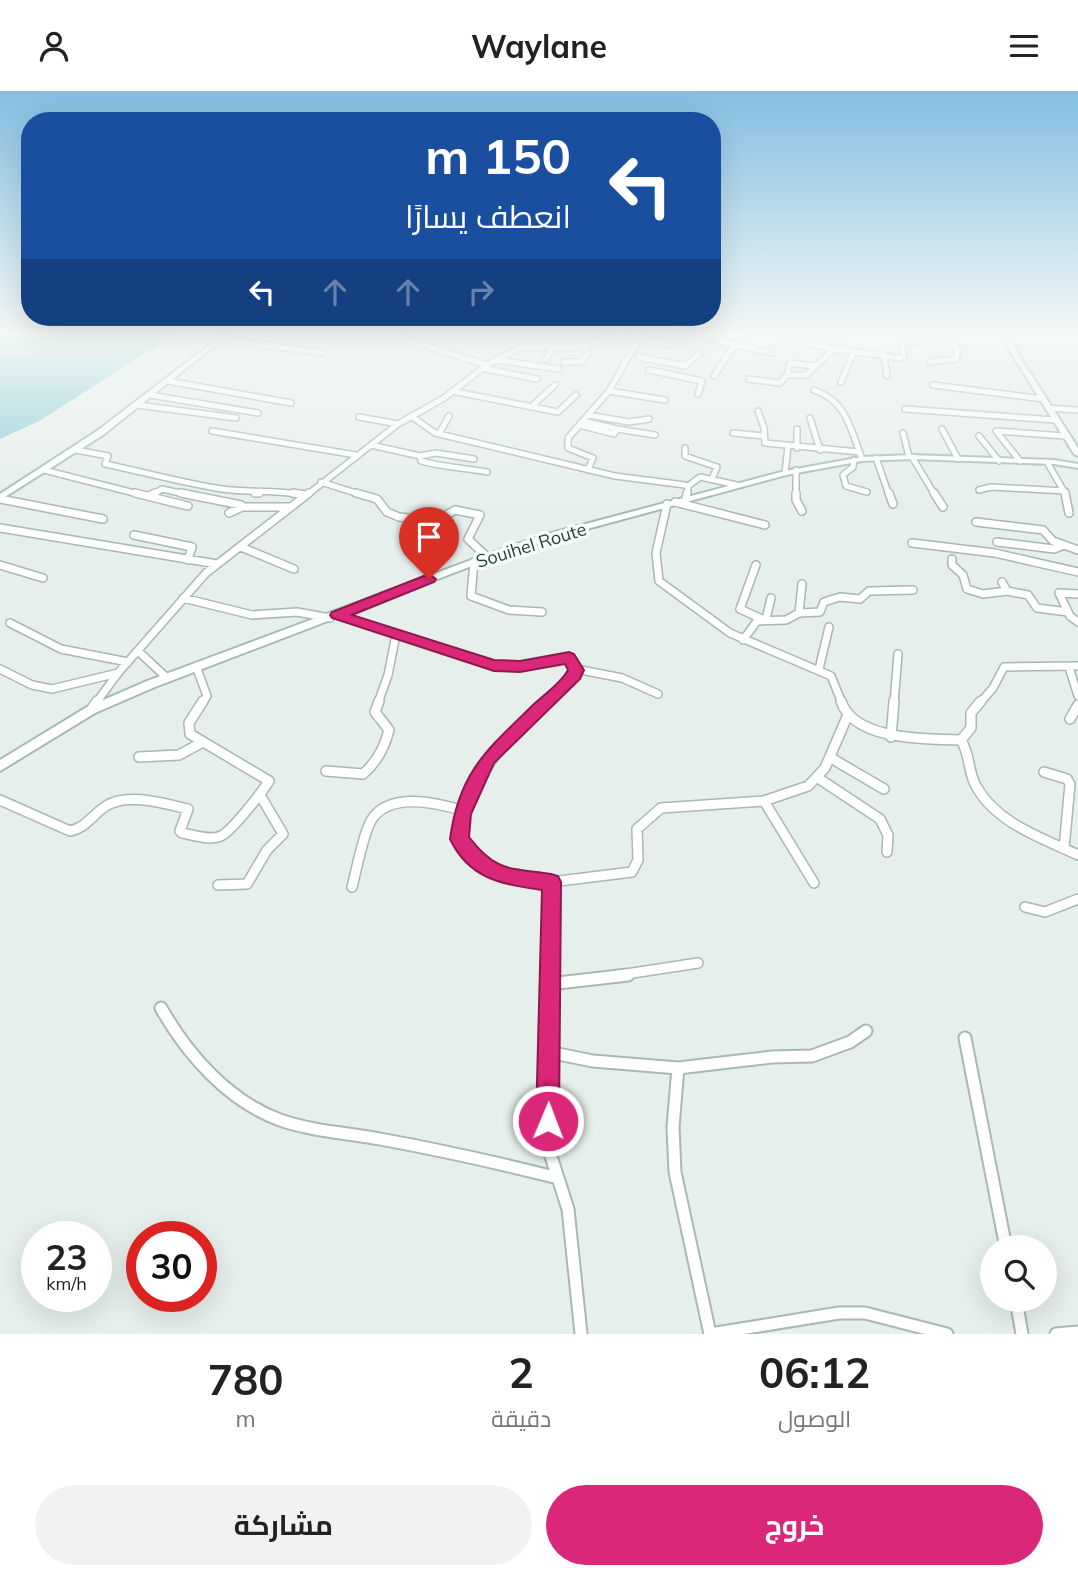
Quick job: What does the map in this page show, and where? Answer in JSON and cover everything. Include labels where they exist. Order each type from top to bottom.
[{"type":"main road","points":[[0,498],[76,450],[153,393]]},
{"type":"main road","points":[[1039,393],[1078,454]]},
{"type":"main road","name":"Souihel Route","points":[[0,766],[91,710],[167,678],[487,557],[547,537],[737,485],[859,457],[1078,463]]},
{"type":"street","points":[[235,393],[291,403]]},
{"type":"street","points":[[91,710],[118,673],[183,597],[218,563],[398,424],[449,393]]},
{"type":"street","points":[[462,393],[559,412],[576,395]]},
{"type":"street","points":[[531,407],[546,393]]},
{"type":"street","points":[[588,470],[593,458],[568,447],[568,438],[607,393]]},
{"type":"street","points":[[621,393],[665,400]]},
{"type":"street","points":[[823,393],[842,407],[859,457],[853,467],[843,475],[843,479],[850,489],[867,492]]},
{"type":"street","points":[[996,393],[1043,399]]},
{"type":"street","points":[[150,395],[258,414]]},
{"type":"street","points":[[138,405],[236,418]]},
{"type":"street","points":[[1048,408],[1078,410]]},
{"type":"street","points":[[905,409],[1055,420]]},
{"type":"street","points":[[758,411],[764,428],[765,443],[859,457]]},
{"type":"street","points":[[588,415],[629,422],[649,419]]},
{"type":"street","points":[[439,433],[449,416]]},
{"type":"street","points":[[359,417],[398,424]]},
{"type":"street","points":[[411,417],[431,431],[588,470],[688,487]]},
{"type":"street","points":[[810,418],[820,450]]},
{"type":"street","points":[[581,423],[655,435]]},
{"type":"street","points":[[797,429],[797,448]]},
{"type":"street","points":[[942,429],[958,459]]},
{"type":"street","points":[[212,431],[356,456]]},
{"type":"street","points":[[1020,461],[1006,448],[996,431],[1065,436]]},
{"type":"street","points":[[733,433],[763,436]]},
{"type":"street","points":[[903,433],[910,457],[943,507]]},
{"type":"street","points":[[979,436],[999,461]]},
{"type":"street","points":[[371,445],[419,456],[436,453],[474,459]]},
{"type":"street","points":[[785,473],[788,447]]},
{"type":"street","points":[[685,448],[685,456],[717,467],[712,479]]},
{"type":"street","points":[[76,450],[108,456],[109,459],[104,464],[131,472],[222,489],[257,493],[279,490],[305,495]]},
{"type":"street","points":[[419,456],[421,461],[433,465],[487,472]]},
{"type":"street","points":[[876,458],[893,504]]},
{"type":"street","points":[[1051,462],[1065,491],[1069,513]]},
{"type":"street","points":[[44,470],[188,506]]},
{"type":"street","points":[[796,470],[796,500],[802,511]]},
{"type":"street","points":[[685,499],[688,487],[699,477],[737,485]]},
{"type":"street","points":[[321,482],[377,499],[387,512],[399,517],[436,521],[446,518],[455,510],[480,515],[468,542],[487,557]]},
{"type":"street","points":[[979,490],[991,487],[1065,491]]},
{"type":"street","points":[[149,496],[162,489],[241,505],[274,509],[292,506]]},
{"type":"street","points":[[0,498],[103,519]]},
{"type":"street","points":[[183,597],[252,615],[297,612],[334,616],[494,665],[520,667],[569,658],[576,670],[575,675],[488,759],[472,787],[459,839],[478,863],[510,877],[551,882],[632,871],[638,860],[637,829],[662,808],[694,803],[734,805],[764,801],[808,786],[818,778],[831,758],[848,717],[835,681],[818,669],[743,641],[659,581],[656,562],[658,541],[671,503],[765,525]]},
{"type":"street","points":[[229,513],[241,505]]},
{"type":"street","points":[[976,522],[1043,530],[1053,541],[1078,550]]},
{"type":"street","points":[[0,528],[218,563]]},
{"type":"street","points":[[134,535],[192,547],[188,560]]},
{"type":"street","points":[[997,542],[1054,549],[1062,548],[1063,545]]},
{"type":"street","points":[[912,543],[995,553],[1078,572]]},
{"type":"street","points":[[241,547],[294,569]]},
{"type":"street","points":[[952,559],[967,589],[983,594],[1007,591],[1028,595],[1037,608],[1068,612]]},
{"type":"street","points":[[474,562],[471,596],[509,610],[542,612]]},
{"type":"street","points":[[0,565],[43,578]]},
{"type":"street","points":[[756,565],[740,609],[764,619],[786,620],[799,613],[820,613],[822,603],[837,598],[858,599],[869,591],[913,590]]},
{"type":"street","points":[[1002,582],[1007,591]]},
{"type":"street","points":[[799,613],[802,584]]},
{"type":"street","points":[[1078,594],[1059,593],[1068,612],[1078,622]]},
{"type":"street","points":[[743,641],[754,623],[764,619],[771,598]]},
{"type":"street","points":[[10,623],[61,649],[128,662]]},
{"type":"street","points":[[818,669],[829,627]]},
{"type":"street","points":[[326,771],[363,774],[372,767],[389,732],[375,712],[388,675],[396,635]]},
{"type":"street","points":[[138,651],[167,678]]},
{"type":"street","points":[[891,737],[898,654]]},
{"type":"street","points":[[0,800],[70,831],[80,829],[116,801],[187,808],[180,831],[213,838],[229,830],[268,785],[268,780],[192,738],[188,727],[207,696],[197,666]]},
{"type":"street","points":[[961,740],[971,728],[971,713],[993,688],[1002,671],[1073,667],[1078,696]]},
{"type":"street","points":[[0,669],[18,679],[49,689],[61,688],[103,674],[118,673]]},
{"type":"street","points":[[576,670],[622,678],[658,694]]},
{"type":"street","points":[[1070,719],[1077,707]]},
{"type":"street","points":[[848,717],[891,737],[961,740]]},
{"type":"street","points":[[961,740],[981,795],[1020,828],[1078,855]]},
{"type":"street","points":[[139,757],[182,755],[201,743]]},
{"type":"street","points":[[831,758],[884,789]]},
{"type":"street","points":[[1044,772],[1061,776],[1070,784],[1064,848]]},
{"type":"street","points":[[818,778],[880,820],[888,835],[887,852]]},
{"type":"street","points":[[218,885],[247,884],[267,851],[282,834],[260,795]]},
{"type":"street","points":[[764,801],[814,883]]},
{"type":"street","points":[[352,887],[371,820],[378,813],[402,803],[419,802],[464,811]]},
{"type":"street","points":[[551,882],[547,1144],[568,1209],[581,1334]]},
{"type":"street","points":[[1025,907],[1045,912],[1078,899]]},
{"type":"street","points":[[549,984],[698,963]]},
{"type":"street","points":[[161,1007],[171,1027],[203,1066],[232,1092],[271,1116],[465,1155],[558,1178]]},
{"type":"street","points":[[548,1052],[593,1061],[678,1067],[772,1057],[812,1056],[850,1042],[866,1031]]},
{"type":"street","points":[[965,1038],[1003,1235]]},
{"type":"street","points":[[678,1067],[675,1112],[676,1184],[696,1260],[710,1334],[839,1313],[865,1313],[947,1334]]},
{"type":"street","points":[[1018,1312],[1022,1334]]},
{"type":"street","points":[[1056,1334],[1078,1332]]},
{"type":"water","points":[[0,393],[83,393],[39,421],[0,439]]},
{"type":"route","points":[[429,579],[337,615],[494,665],[520,667],[569,658],[576,670],[575,675],[494,752],[481,769],[462,814],[459,839],[478,863],[491,870],[510,877],[551,882],[548,1121]]}]
